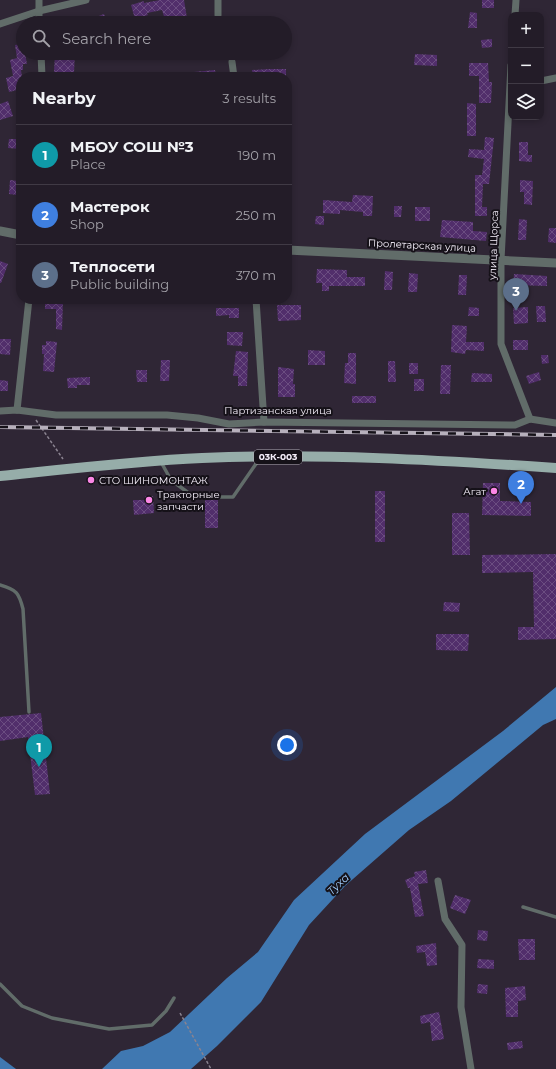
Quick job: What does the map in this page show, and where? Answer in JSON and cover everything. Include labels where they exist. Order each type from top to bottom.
[{"type":"main road","name":"03К-003","points":[[0,476],[71,468],[160,461],[261,457],[435,460],[556,468]]},
{"type":"street","points":[[39,0],[39,16]]},
{"type":"street","points":[[24,16],[86,0]]},
{"type":"street","points":[[218,0],[218,15]]},
{"type":"street","points":[[515,12],[516,0]]},
{"type":"street","points":[[0,24],[16,19]]},
{"type":"street","points":[[41,60],[42,72]]},
{"type":"street","points":[[232,62],[233,72]]},
{"type":"street","points":[[544,80],[556,78]]},
{"type":"street","name":"улица Щорса","points":[[508,120],[501,260],[501,344],[530,419]]},
{"type":"street","points":[[0,231],[16,234]]},
{"type":"street","name":"Пролетарская улица","points":[[292,250],[556,263]]},
{"type":"street","points":[[17,410],[28,304]]},
{"type":"street","points":[[256,304],[264,422]]},
{"type":"street","name":"Партизанская улица","points":[[0,411],[17,410],[56,415],[167,415],[198,418],[229,424],[264,422],[515,425],[530,419],[556,423]]},
{"type":"street","points":[[438,881],[445,919],[462,945],[461,1007],[472,1069]]},
{"type":"lane","points":[[160,461],[171,480],[194,497],[233,497],[261,457]]},
{"type":"lane","points":[[0,585],[16,591],[20,597],[24,609],[30,712]]},
{"type":"lane","points":[[523,907],[556,917]]},
{"type":"lane","points":[[0,984],[22,1006],[52,1018],[109,1029],[152,1025],[166,1011],[174,998]]},
{"type":"path","points":[[31,412],[44,434],[71,468]]},
{"type":"path","points":[[180,1014],[205,1061],[211,1069]]},
{"type":"water","name":"Туха","points":[[556,687],[556,719],[543,725],[451,801],[409,830],[345,886],[309,925],[261,1002],[217,1046],[191,1069],[102,1069],[121,1051],[143,1046],[170,1032],[227,978],[258,952],[294,900],[365,834],[503,731]]},
{"type":"water","points":[[0,1057],[16,1069],[0,1069]]},
{"type":"building","points":[[160,0],[184,0],[187,16],[164,16],[162,10],[147,13],[148,15],[145,16],[134,16],[131,5],[144,1],[144,3]]},
{"type":"building","points":[[482,0],[494,0],[494,8],[482,8]]},
{"type":"building","points":[[470,12],[477,13],[477,28],[468,28]]},
{"type":"building","points":[[492,39],[492,47],[482,48],[481,40]]},
{"type":"building","points":[[415,54],[437,55],[437,66],[414,65]]},
{"type":"building","points":[[16,58],[16,60],[26,60],[27,64],[23,64],[23,70],[21,70],[21,72],[16,72],[16,90],[9,92],[6,78],[13,76],[10,60]]},
{"type":"building","points":[[55,60],[75,60],[74,72],[54,72]]},
{"type":"building","points":[[469,63],[488,63],[489,82],[492,82],[491,103],[479,103],[479,76],[469,76]]},
{"type":"building","points":[[286,69],[286,72],[252,72],[252,70]]},
{"type":"building","points":[[215,70],[215,72],[194,72]]},
{"type":"building","points":[[8,101],[13,116],[0,120],[0,104]]},
{"type":"building","points":[[467,103],[476,104],[476,136],[467,136]]},
{"type":"building","points":[[485,137],[494,138],[489,184],[483,184],[482,207],[487,207],[487,216],[475,216],[475,175],[482,175],[484,159],[468,157],[469,149],[484,150]]},
{"type":"building","points":[[9,139],[16,139],[16,149],[8,148]]},
{"type":"building","points":[[519,142],[528,142],[528,155],[532,155],[532,162],[519,161]]},
{"type":"building","points":[[10,180],[16,181],[16,195],[9,194]]},
{"type":"building","points":[[520,180],[533,181],[532,205],[524,204],[524,192],[520,192]]},
{"type":"building","points":[[353,195],[373,196],[372,216],[363,216],[363,212],[340,210],[340,214],[323,213],[323,200],[352,202]]},
{"type":"building","points":[[394,206],[402,206],[401,217],[394,217]]},
{"type":"building","points":[[415,207],[430,207],[430,221],[415,221]]},
{"type":"building","points":[[316,216],[324,216],[324,225],[315,224]]},
{"type":"building","points":[[519,219],[527,220],[526,240],[518,240]]},
{"type":"building","points":[[442,220],[473,222],[473,231],[487,232],[486,241],[440,237]]},
{"type":"building","points":[[549,228],[556,228],[556,243],[548,242]]},
{"type":"building","points":[[0,261],[8,264],[1,283],[0,283]]},
{"type":"building","points":[[317,269],[347,270],[347,277],[365,277],[365,286],[329,286],[329,291],[322,291],[322,283],[316,283]]},
{"type":"building","points":[[385,271],[393,272],[392,290],[384,290]]},
{"type":"building","points":[[409,273],[418,274],[417,292],[408,292]]},
{"type":"building","points":[[514,274],[547,276],[547,286],[513,285]]},
{"type":"building","points":[[459,275],[467,275],[466,295],[458,295]]},
{"type":"building","points":[[45,304],[63,304],[62,330],[56,329],[56,309],[45,309]]},
{"type":"building","points":[[277,305],[301,305],[301,320],[278,321]]},
{"type":"building","points":[[536,306],[545,306],[546,322],[537,322]]},
{"type":"building","points":[[469,307],[479,308],[479,316],[468,316]]},
{"type":"building","points":[[528,307],[528,323],[514,324],[513,308]]},
{"type":"building","points":[[216,308],[239,308],[239,318],[229,318],[229,315],[216,316]]},
{"type":"building","points":[[452,325],[467,326],[466,342],[484,342],[484,351],[466,350],[465,354],[451,352]]},
{"type":"building","points":[[227,332],[243,332],[242,346],[227,345]]},
{"type":"building","points":[[0,339],[11,339],[10,355],[0,354]]},
{"type":"building","points":[[513,340],[528,340],[528,350],[513,350]]},
{"type":"building","points":[[46,341],[57,342],[54,372],[43,371],[44,354],[42,354],[42,345],[46,345]]},
{"type":"building","points":[[308,350],[325,351],[325,365],[308,365]]},
{"type":"building","points":[[236,351],[248,352],[247,386],[238,386],[238,376],[233,376]]},
{"type":"building","points":[[348,353],[356,353],[356,384],[344,383],[345,363],[348,363]]},
{"type":"building","points":[[541,355],[548,355],[549,363],[542,364]]},
{"type":"building","points":[[161,360],[170,360],[169,381],[160,381]]},
{"type":"building","points":[[388,361],[395,361],[396,382],[388,382]]},
{"type":"building","points":[[409,363],[418,363],[418,374],[409,374]]},
{"type":"building","points":[[441,365],[451,365],[450,394],[440,394]]},
{"type":"building","points":[[278,367],[294,369],[293,384],[295,384],[295,397],[278,397]]},
{"type":"building","points":[[136,370],[147,370],[147,382],[137,382]]},
{"type":"building","points":[[539,372],[541,380],[529,384],[526,376]]},
{"type":"building","points":[[472,373],[492,374],[492,382],[471,382]]},
{"type":"building","points":[[90,377],[90,385],[77,385],[77,388],[68,388],[67,378]]},
{"type":"building","points":[[414,379],[424,379],[424,391],[414,391]]},
{"type":"building","points":[[0,380],[8,381],[8,391],[0,391]]},
{"type":"building","points":[[352,396],[376,396],[376,403],[352,403]]},
{"type":"building","points":[[515,476],[532,477],[532,487],[515,487]]},
{"type":"building","points":[[483,483],[500,483],[500,501],[531,502],[531,516],[482,515]]},
{"type":"building","points":[[375,491],[385,491],[385,542],[375,542]]},
{"type":"building","points":[[145,496],[153,496],[154,513],[134,515],[133,500],[145,500]]},
{"type":"building","points":[[205,500],[218,500],[218,528],[205,528]]},
{"type":"building","points":[[452,513],[469,513],[470,555],[452,555]]},
{"type":"building","points":[[556,554],[556,639],[518,640],[518,627],[534,627],[533,572],[482,573],[482,555]]},
{"type":"building","points":[[444,602],[460,603],[459,612],[443,611]]},
{"type":"building","points":[[436,634],[469,634],[468,651],[436,650]]},
{"type":"building","points":[[41,713],[50,794],[35,795],[28,737],[0,741],[0,717]]},
{"type":"building","points":[[426,870],[428,883],[418,884],[424,916],[415,917],[410,888],[408,888],[405,880],[415,876],[414,872]]},
{"type":"building","points":[[455,895],[471,900],[465,914],[450,908]]},
{"type":"building","points":[[478,930],[488,931],[487,941],[477,940]]},
{"type":"building","points":[[518,939],[535,939],[535,960],[519,960]]},
{"type":"building","points":[[436,943],[437,965],[427,966],[425,952],[417,953],[416,946]]},
{"type":"building","points":[[478,959],[494,960],[494,969],[477,968]]},
{"type":"building","points":[[478,984],[488,985],[487,994],[477,993]]},
{"type":"building","points":[[525,986],[526,1000],[518,1001],[518,1017],[506,1017],[505,988]]},
{"type":"building","points":[[439,1012],[444,1039],[432,1041],[430,1022],[421,1024],[420,1016]]},
{"type":"building","points":[[522,1041],[523,1048],[508,1050],[507,1043]]},
{"type":"railway","points":[[0,427],[556,435]]},
{"type":"place","name":"Теплосети","points":[[516,311]]},
{"type":"place","name":"СТО ШИНОМОНТАЖ","points":[[91,480]]},
{"type":"place","name":"Агат","points":[[494,491]]},
{"type":"place","name":"Тракторные запчасти","points":[[149,500]]},
{"type":"place","name":"Мастерок","points":[[521,504]]},
{"type":"place","name":"МБОУ СОШ №3","points":[[39,767]]}]
